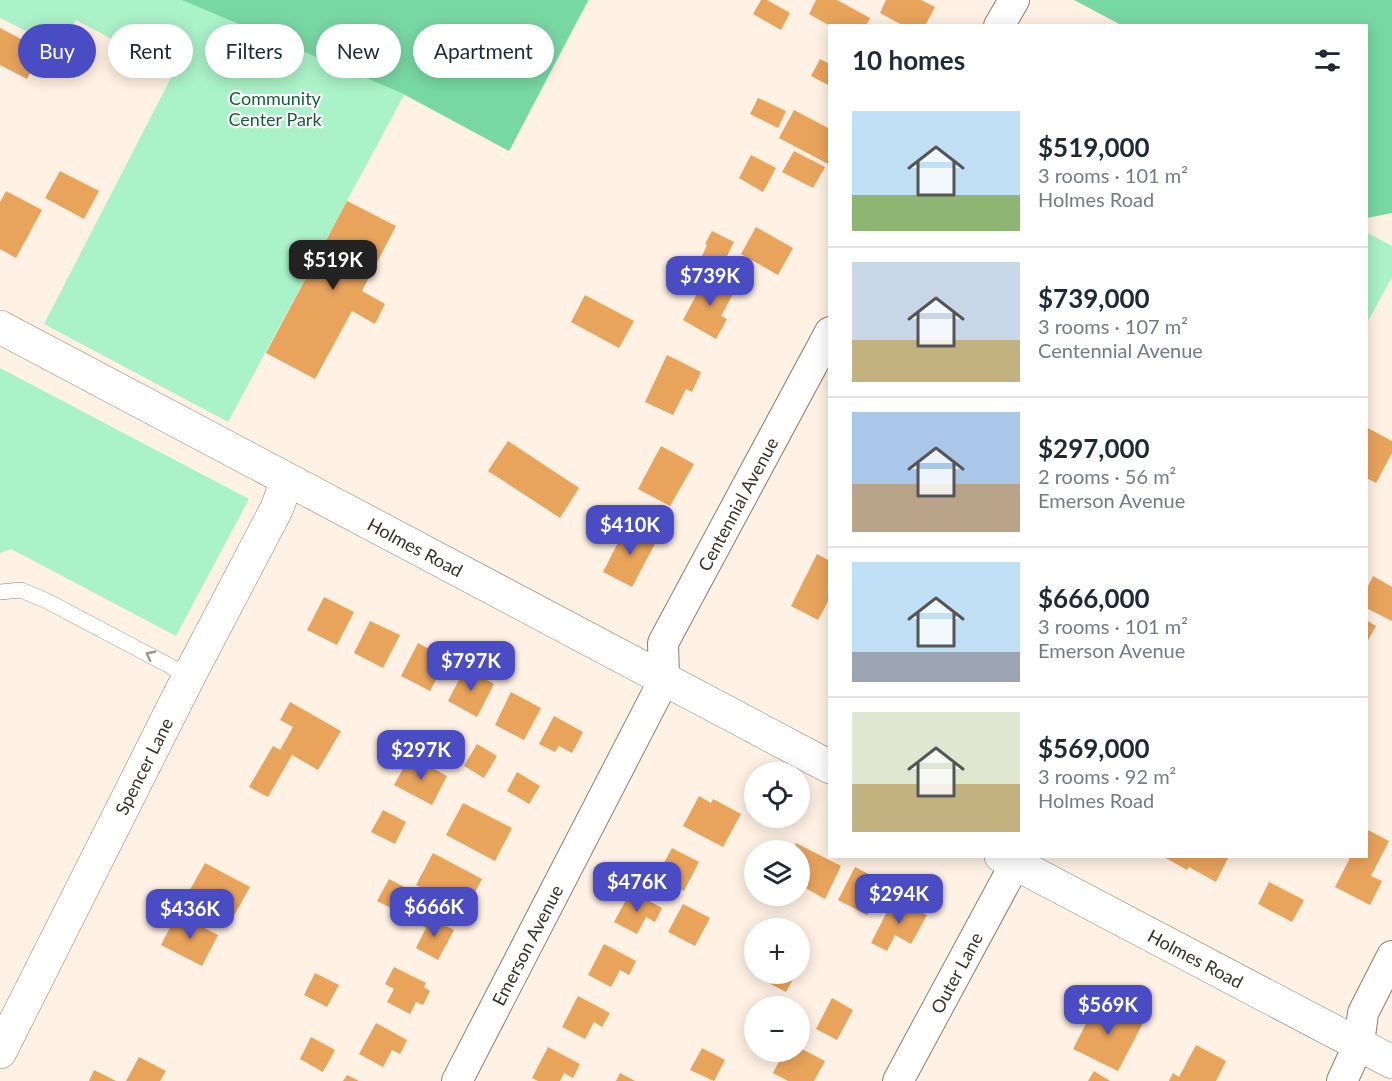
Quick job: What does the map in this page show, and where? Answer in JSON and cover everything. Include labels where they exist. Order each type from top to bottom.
[{"type":"main road","name":"Holmes Road","points":[[0,327],[828,766]]},
{"type":"main road","name":"Spencer Lane","points":[[0,1052],[14,1012],[277,508],[287,480]]},
{"type":"main road","name":"Holmes Road","points":[[1008,860],[1392,1062]]},
{"type":"street","points":[[1000,24],[1014,0]]},
{"type":"street","name":"Centennial Avenue","points":[[664,680],[663,643],[828,336]]},
{"type":"street","name":"Emerson Avenue","points":[[457,1081],[664,680]]},
{"type":"street","name":"Outer Lane","points":[[898,1081],[1008,860]]},
{"type":"street","points":[[1342,1081],[1359,1044],[1363,1013],[1392,956]]},
{"type":"lane","points":[[0,592],[21,590],[47,601],[189,676]]},
{"type":"green space","name":"Community Center Park","points":[[0,0],[589,0],[554,66],[554,24],[413,24],[413,78],[548,78],[509,151],[404,95],[228,422],[44,324],[171,78],[193,78],[193,24],[108,24],[108,37],[96,31],[96,24],[84,24],[76,20],[74,24],[18,24],[18,27],[0,18]]},
{"type":"green space","points":[[182,0],[588,0],[554,65],[554,24],[413,24],[413,78],[547,78],[509,151],[404,94],[366,78],[401,78],[401,24],[316,24],[316,57],[304,52],[304,24],[239,24]]},
{"type":"green space","points":[[1074,0],[1392,0],[1392,213],[1368,218],[1368,24],[1119,24]]},
{"type":"green space","points":[[1368,233],[1392,246],[1392,277],[1368,321]]},
{"type":"green space","points":[[0,368],[249,499],[176,636],[11,549],[0,553]]},
{"type":"building","points":[[761,0],[767,0],[790,13],[781,30],[753,14]]},
{"type":"building","points":[[816,0],[837,0],[870,18],[867,24],[828,25],[809,14]]},
{"type":"building","points":[[886,0],[921,0],[935,7],[926,24],[900,24],[880,13]]},
{"type":"building","points":[[0,28],[18,37],[18,74],[0,65]]},
{"type":"building","points":[[820,59],[828,63],[828,85],[811,76]]},
{"type":"building","points":[[758,98],[786,111],[778,128],[750,114]]},
{"type":"building","points":[[794,110],[828,128],[828,164],[779,138]]},
{"type":"building","points":[[794,151],[825,167],[813,188],[782,172]]},
{"type":"building","points":[[751,155],[776,168],[763,192],[739,178]]},
{"type":"building","points":[[60,171],[99,191],[84,219],[45,198]]},
{"type":"building","points":[[6,191],[42,210],[16,258],[0,249],[0,202]]},
{"type":"building","points":[[347,201],[396,226],[362,291],[385,304],[375,324],[352,311],[315,379],[266,353]]},
{"type":"building","points":[[756,227],[793,248],[778,275],[741,254]]},
{"type":"building","points":[[712,231],[734,242],[722,266],[702,256]]},
{"type":"building","points":[[707,275],[735,290],[721,316],[727,319],[716,339],[683,320]]},
{"type":"building","points":[[585,295],[634,321],[619,348],[571,322]]},
{"type":"building","points":[[667,355],[701,372],[692,392],[686,389],[673,415],[645,402]]},
{"type":"building","points":[[1368,428],[1392,441],[1392,453],[1376,483],[1368,479]]},
{"type":"building","points":[[508,441],[579,488],[560,518],[488,471]]},
{"type":"building","points":[[661,446],[694,464],[670,506],[638,489]]},
{"type":"building","points":[[627,525],[657,540],[632,587],[603,572]]},
{"type":"building","points":[[817,554],[828,560],[828,602],[818,620],[791,606]]},
{"type":"building","points":[[1373,576],[1392,587],[1392,621],[1368,609],[1368,586]]},
{"type":"building","points":[[324,597],[354,612],[337,645],[307,630]]},
{"type":"building","points":[[370,621],[400,635],[383,668],[354,653]]},
{"type":"building","points":[[1368,621],[1376,626],[1368,640]]},
{"type":"building","points":[[418,643],[447,659],[430,691],[401,676]]},
{"type":"building","points":[[465,668],[494,684],[477,717],[448,701]]},
{"type":"building","points":[[511,692],[541,708],[524,740],[495,725]]},
{"type":"building","points":[[290,702],[341,731],[318,770],[292,755],[268,797],[249,787],[273,746],[280,750],[293,727],[280,720]]},
{"type":"building","points":[[554,716],[583,732],[572,753],[559,746],[555,752],[539,744]]},
{"type":"building","points":[[477,744],[497,756],[484,778],[464,766]]},
{"type":"building","points":[[410,756],[447,776],[432,805],[394,785]]},
{"type":"building","points":[[517,772],[540,786],[529,804],[507,791]]},
{"type":"building","points":[[699,796],[711,803],[713,799],[741,814],[723,847],[683,826]]},
{"type":"building","points":[[463,803],[512,828],[495,861],[446,835]]},
{"type":"building","points":[[383,810],[406,822],[395,844],[371,832]]},
{"type":"building","points":[[1368,830],[1389,841],[1371,876],[1382,881],[1370,905],[1335,887],[1350,858],[1368,858]]},
{"type":"building","points":[[672,848],[699,862],[684,891],[657,876]]},
{"type":"building","points":[[810,850],[841,866],[825,899],[810,891]]},
{"type":"building","points":[[433,853],[482,879],[465,911],[416,885]]},
{"type":"building","points":[[1166,858],[1228,858],[1216,882],[1189,867],[1187,870]]},
{"type":"building","points":[[205,863],[250,887],[232,919],[187,895]]},
{"type":"building","points":[[855,867],[884,882],[867,915],[838,900]]},
{"type":"building","points":[[389,879],[412,891],[401,913],[377,901]]},
{"type":"building","points":[[1269,882],[1304,900],[1292,922],[1258,904]]},
{"type":"building","points":[[631,891],[662,908],[655,922],[646,917],[637,934],[614,922]]},
{"type":"building","points":[[894,898],[927,915],[911,944],[895,935],[887,951],[871,943]]},
{"type":"building","points":[[683,904],[710,918],[695,946],[668,932]]},
{"type":"building","points":[[177,914],[218,935],[202,966],[161,945]]},
{"type":"building","points":[[426,916],[454,930],[438,960],[416,948],[426,928],[421,925]]},
{"type":"building","points":[[604,944],[636,961],[629,975],[620,970],[611,987],[588,975]]},
{"type":"building","points":[[394,967],[426,983],[424,987],[430,991],[423,1005],[416,1002],[410,1014],[387,1002],[394,989],[385,984]]},
{"type":"building","points":[[315,973],[339,985],[327,1007],[304,995]]},
{"type":"building","points":[[771,984],[790,984],[786,992]]},
{"type":"building","points":[[578,996],[610,1013],[602,1027],[594,1022],[585,1039],[562,1027]]},
{"type":"building","points":[[832,998],[853,1010],[837,1040],[816,1029]]},
{"type":"building","points":[[1098,1000],[1143,1023],[1118,1071],[1073,1049]]},
{"type":"building","points":[[376,1023],[407,1040],[400,1054],[392,1050],[383,1067],[359,1054]]},
{"type":"building","points":[[311,1037],[335,1050],[323,1072],[300,1059]]},
{"type":"building","points":[[1196,1045],[1226,1061],[1216,1081],[1169,1081],[1173,1073],[1179,1077]]},
{"type":"building","points":[[548,1047],[580,1064],[573,1078],[564,1073],[560,1081],[538,1081],[532,1078]]},
{"type":"building","points":[[702,1048],[725,1060],[714,1081],[690,1070]]},
{"type":"building","points":[[810,1053],[825,1061],[814,1081],[788,1081],[773,1073],[779,1062],[810,1062]]},
{"type":"building","points":[[139,1057],[166,1071],[160,1081],[126,1081]]},
{"type":"building","points":[[94,1070],[116,1081],[89,1081]]},
{"type":"building","points":[[1094,1071],[1110,1081],[1088,1081]]},
{"type":"building","points":[[620,1073],[635,1081],[616,1081]]},
{"type":"building","points":[[347,1075],[359,1081],[343,1081]]}]
